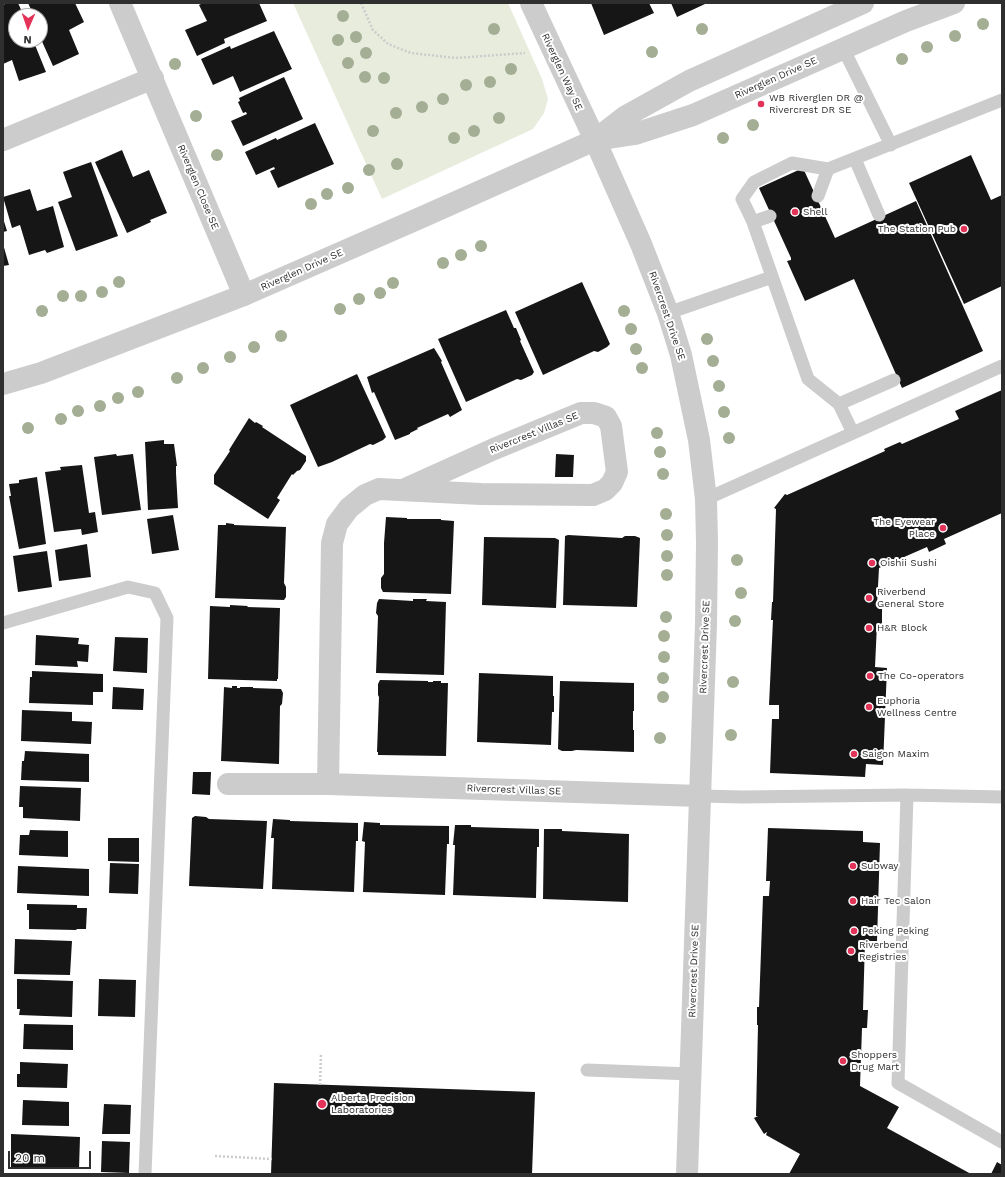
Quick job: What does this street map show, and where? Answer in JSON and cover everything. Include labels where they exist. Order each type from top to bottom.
[{"type":"street","name":"Riverglen Close SE","points":[[120,3],[244,295]]},
{"type":"street","name":"Riverglen Way SE","points":[[531,3],[594,140]]},
{"type":"street","name":"Riverglen Drive SE","points":[[3,384],[41,373],[244,295],[594,140],[626,116],[689,81],[863,3]]},
{"type":"street","name":"Riverglen Drive SE","points":[[594,140],[635,134],[693,115],[906,20],[954,3]]},
{"type":"street","points":[[3,140],[153,78]]},
{"type":"street","name":"Rivercrest Drive SE","points":[[594,140],[641,244],[682,355],[699,440],[706,499],[706,624],[687,1174]]},
{"type":"street","name":"Rivercrest Villas SE","points":[[328,784],[332,543],[337,524],[349,508],[365,495],[379,489],[481,494],[593,495],[605,490],[612,483],[617,472],[611,426],[606,417],[594,412],[581,413],[494,449],[403,490]]},
{"type":"street","name":"Rivercrest Villas SE","points":[[228,784],[328,784],[700,796]]},
{"type":"lane","points":[[843,48],[891,145]]},
{"type":"lane","points":[[853,433],[839,404],[808,379],[753,222],[742,199],[754,182],[792,163],[828,169],[1002,100]]},
{"type":"lane","points":[[855,159],[879,216]]},
{"type":"lane","points":[[818,196],[828,169]]},
{"type":"lane","points":[[753,222],[770,216]]},
{"type":"lane","points":[[668,314],[772,277]]},
{"type":"lane","points":[[706,499],[1002,366]]},
{"type":"lane","points":[[839,404],[894,380]]},
{"type":"lane","points":[[3,623],[128,587],[156,593],[167,618],[145,1174]]},
{"type":"lane","points":[[907,795],[898,1083],[1002,1142]]},
{"type":"lane","points":[[700,796],[743,798],[907,795],[1002,797]]},
{"type":"lane","points":[[586,1070],[691,1074]]},
{"type":"path","points":[[361,3],[374,30],[388,44],[411,53],[456,58],[534,52],[548,42]]},
{"type":"path","points":[[320,1085],[321,1054]]},
{"type":"path","points":[[215,1156],[272,1159]]},
{"type":"shaded area","points":[[293,3],[508,3],[542,79],[548,99],[544,113],[533,129],[382,199]]},
{"type":"building","points":[[7,3],[18,3],[20,8],[8,8],[8,48],[36,48],[46,72],[19,81],[12,60],[3,64],[3,5]]},
{"type":"building","points":[[28,3],[75,3],[84,22],[69,30],[79,54],[53,66],[45,48],[48,48],[48,8],[30,8]]},
{"type":"building","points":[[203,3],[259,3],[267,21],[224,39],[225,43],[197,56],[185,30],[207,21],[199,5]]},
{"type":"building","points":[[591,3],[649,3],[654,13],[604,35]]},
{"type":"building","points":[[671,3],[705,3],[705,4],[677,17]]},
{"type":"building","points":[[274,31],[292,69],[240,92],[233,76],[213,85],[201,59],[230,46],[231,49]]},
{"type":"building","points":[[284,77],[303,119],[243,146],[231,121],[247,114],[246,112],[243,113],[238,102],[240,101],[239,98]]},
{"type":"building","points":[[315,123],[334,164],[278,188],[270,171],[275,169],[274,167],[256,175],[245,152]]},
{"type":"building","points":[[122,150],[133,177],[149,170],[167,213],[150,220],[151,222],[127,233],[95,162]]},
{"type":"building","points":[[971,155],[991,200],[1002,195],[1002,286],[964,304],[909,183]]},
{"type":"building","points":[[91,162],[118,236],[76,251],[58,202],[72,197],[63,172]]},
{"type":"building","points":[[803,168],[835,238],[916,201],[983,351],[902,388],[854,279],[805,301],[787,261],[791,260],[791,258],[759,188]]},
{"type":"building","points":[[30,189],[37,211],[53,206],[64,247],[47,253],[45,250],[29,255],[20,225],[12,228],[3,197]]},
{"type":"building","points":[[3,218],[7,231],[3,232]]},
{"type":"building","points":[[3,244],[9,265],[3,266]]},
{"type":"building","points":[[582,282],[610,344],[598,352],[594,351],[543,375],[515,312]]},
{"type":"building","points":[[506,310],[514,328],[516,328],[521,340],[520,341],[534,372],[532,375],[521,380],[517,379],[466,402],[438,339]]},
{"type":"building","points":[[434,348],[442,361],[441,362],[462,410],[450,417],[448,414],[417,428],[418,429],[410,434],[395,440],[374,392],[372,393],[367,377]]},
{"type":"building","points":[[357,374],[386,437],[373,445],[370,444],[318,467],[290,405]]},
{"type":"building","points":[[1002,390],[1002,513],[944,539],[946,544],[929,552],[927,547],[879,568],[877,605],[882,606],[882,624],[877,624],[875,667],[887,668],[883,765],[866,764],[865,777],[770,773],[772,719],[779,719],[779,705],[769,705],[776,509],[774,508],[785,494],[787,495],[885,451],[884,449],[900,442],[902,444],[959,419],[955,411]]},
{"type":"building","points":[[249,418],[306,456],[306,461],[300,470],[293,475],[292,474],[277,498],[280,500],[268,519],[214,484],[214,475]]},
{"type":"building","points":[[164,440],[164,444],[174,444],[177,466],[178,508],[148,510],[145,442]]},
{"type":"building","points":[[116,454],[117,456],[133,454],[141,510],[102,515],[94,457]]},
{"type":"building","points":[[556,454],[574,455],[573,477],[555,477]]},
{"type":"building","points":[[82,465],[89,513],[95,512],[98,532],[82,535],[81,529],[54,532],[45,472],[61,470],[60,467]]},
{"type":"building","points":[[37,477],[46,544],[19,549],[9,496],[11,496],[9,484],[19,483],[19,480]]},
{"type":"building","points":[[173,515],[179,550],[152,554],[147,519]]},
{"type":"building","points":[[386,517],[407,519],[441,519],[454,521],[451,594],[383,592],[381,588],[381,578],[384,574]]},
{"type":"building","points":[[226,523],[234,525],[286,527],[284,583],[286,587],[286,597],[284,600],[215,598],[218,525],[226,525]]},
{"type":"building","points":[[565,536],[622,538],[625,536],[635,536],[640,538],[637,607],[563,605]]},
{"type":"building","points":[[484,537],[555,538],[559,540],[556,608],[482,605]]},
{"type":"building","points":[[87,544],[91,577],[59,581],[55,550]]},
{"type":"building","points":[[47,551],[52,587],[18,592],[13,556]]},
{"type":"building","points":[[379,599],[413,601],[413,599],[427,599],[426,601],[446,602],[444,675],[376,673],[378,616],[376,613]]},
{"type":"building","points":[[230,605],[280,608],[277,681],[208,679],[210,606],[230,607]]},
{"type":"building","points":[[36,635],[79,638],[78,644],[89,645],[88,662],[77,661],[78,667],[35,665]]},
{"type":"building","points":[[115,637],[148,638],[147,673],[113,671]]},
{"type":"building","points":[[32,671],[103,674],[103,692],[93,692],[93,705],[29,703],[30,677],[32,677]]},
{"type":"building","points":[[479,673],[553,676],[554,712],[552,712],[551,745],[477,742]]},
{"type":"building","points":[[380,680],[428,682],[441,681],[441,683],[448,683],[446,756],[378,755],[378,684]]},
{"type":"building","points":[[560,681],[634,683],[634,752],[562,751],[558,749]]},
{"type":"building","points":[[232,686],[237,686],[237,688],[253,687],[281,689],[283,693],[282,704],[280,706],[279,764],[221,761],[224,687],[232,688]]},
{"type":"building","points":[[113,687],[144,689],[143,710],[112,709]]},
{"type":"building","points":[[22,710],[72,712],[72,721],[92,722],[91,744],[21,741]]},
{"type":"building","points":[[25,751],[89,754],[89,782],[21,780],[22,761],[24,761]]},
{"type":"building","points":[[193,772],[211,772],[210,795],[192,794]]},
{"type":"building","points":[[20,786],[81,788],[80,821],[23,818],[23,807],[19,807]]},
{"type":"building","points":[[195,816],[206,817],[209,819],[267,821],[263,889],[189,886],[192,818]]},
{"type":"building","points":[[273,819],[358,823],[354,892],[272,889],[274,838],[271,838]]},
{"type":"building","points":[[364,822],[380,823],[380,825],[449,826],[445,895],[363,892],[365,842],[362,841]]},
{"type":"building","points":[[455,825],[471,825],[471,827],[539,829],[539,847],[537,847],[536,898],[453,895],[455,845],[453,845]]},
{"type":"building","points":[[768,828],[863,831],[863,842],[880,843],[877,941],[865,941],[863,1010],[868,1010],[867,1028],[862,1028],[860,1086],[899,1107],[887,1128],[971,1174],[789,1174],[800,1154],[766,1135],[767,1132],[764,1134],[754,1118],[758,1116],[756,1116],[757,1007],[759,1007],[763,896],[769,896],[770,881],[766,881]]},
{"type":"building","points":[[544,829],[629,834],[628,902],[543,899]]},
{"type":"building","points":[[30,830],[68,831],[68,857],[19,855],[20,835],[29,835]]},
{"type":"building","points":[[108,838],[139,838],[139,862],[108,861]]},
{"type":"building","points":[[110,863],[139,864],[138,894],[109,893]]},
{"type":"building","points":[[18,866],[89,869],[89,896],[17,893]]},
{"type":"building","points":[[27,904],[77,905],[77,908],[87,908],[86,929],[29,929],[29,910],[27,910]]},
{"type":"building","points":[[15,939],[72,941],[70,975],[14,974]]},
{"type":"building","points":[[17,979],[73,981],[72,1017],[19,1015],[20,1009],[17,1009]]},
{"type":"building","points":[[99,979],[136,980],[135,1017],[98,1016]]},
{"type":"building","points":[[24,1024],[73,1025],[73,1050],[23,1049]]},
{"type":"building","points":[[20,1062],[68,1064],[67,1088],[17,1087],[17,1074],[20,1074]]},
{"type":"building","points":[[274,1083],[535,1092],[532,1174],[271,1174]]},
{"type":"building","points":[[23,1100],[69,1102],[69,1126],[22,1125]]},
{"type":"building","points":[[104,1104],[131,1105],[130,1134],[102,1134]]},
{"type":"building","points":[[11,1134],[80,1137],[79,1169],[11,1167]]},
{"type":"building","points":[[102,1141],[130,1142],[129,1173],[101,1172]]},
{"type":"building","points":[[997,1162],[1002,1165],[1002,1174],[991,1174]]},
{"type":"place","name":"WB Riverglen DR @ Rivercrest DR SE","points":[[761,104]]},
{"type":"place","name":"Shell","points":[[795,212]]},
{"type":"place","name":"The Station Pub","points":[[964,229]]},
{"type":"place","name":"The Eyewear Place","points":[[943,528]]},
{"type":"place","name":"Oishii Sushi","points":[[872,563]]},
{"type":"place","name":"Riverbend General Store","points":[[869,598]]},
{"type":"place","name":"H&R Block","points":[[869,628]]},
{"type":"place","name":"The Co-operators","points":[[870,676]]},
{"type":"place","name":"Euphoria Wellness Centre","points":[[869,707]]},
{"type":"place","name":"Saigon Maxim","points":[[854,754]]},
{"type":"place","name":"Subway","points":[[853,866]]},
{"type":"place","name":"Hair Tec Salon","points":[[853,901]]},
{"type":"place","name":"Peking Peking","points":[[854,931]]},
{"type":"place","name":"Riverbend Registries","points":[[851,951]]},
{"type":"place","name":"Shoppers Drug Mart","points":[[843,1061]]},
{"type":"place","name":"Alberta Precision Laboratories","points":[[322,1104]]}]
